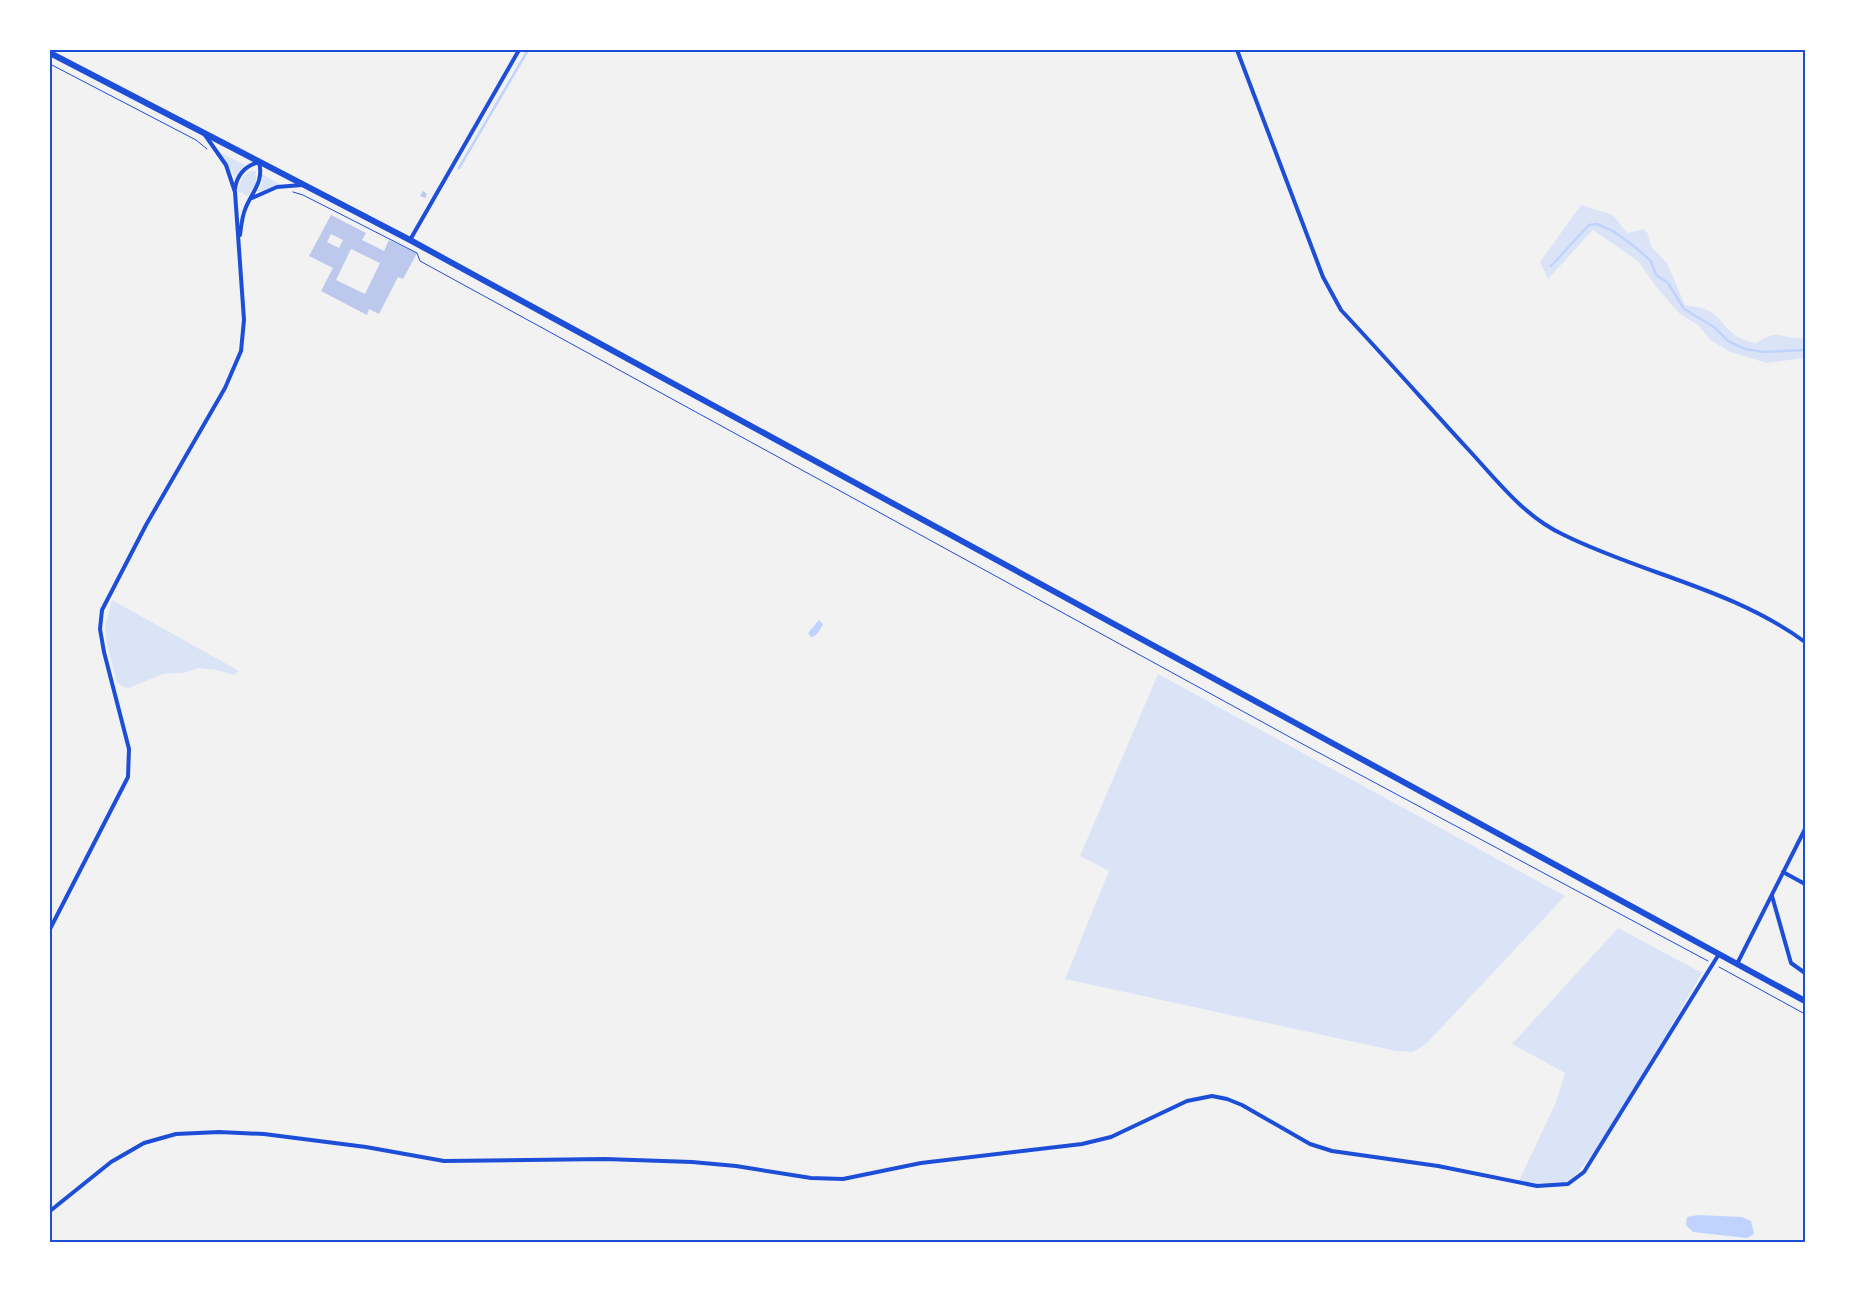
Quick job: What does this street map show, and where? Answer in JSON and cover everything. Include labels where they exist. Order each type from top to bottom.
[{"type":"main road","points":[[50,53],[410,240],[1805,1001]]},
{"type":"street","points":[[410,240],[519,50]]},
{"type":"street","points":[[1237,50],[1302,225],[1331,293],[1342,310],[1519,504],[1563,535],[1700,589],[1736,601],[1770,618],[1805,642]]},
{"type":"street","points":[[204,134],[226,165],[235,192]]},
{"type":"street","points":[[50,929],[128,777],[129,749],[104,652],[100,629],[102,610],[146,525],[235,368],[241,351],[244,320],[235,192],[236,179],[250,164],[259,162],[260,176],[258,186],[243,216],[239,242]]},
{"type":"street","points":[[250,199],[261,192],[277,187],[303,185]]},
{"type":"street","points":[[1737,964],[1805,829]]},
{"type":"street","points":[[1784,872],[1805,884]]},
{"type":"street","points":[[1772,895],[1790,963],[1805,973]]},
{"type":"street","points":[[50,1211],[111,1162],[144,1143],[176,1134],[219,1132],[264,1134],[366,1147],[444,1161],[605,1159],[692,1162],[736,1166],[811,1178],[843,1179],[920,1163],[1092,1142],[1111,1137],[1187,1101],[1212,1096],[1242,1105],[1310,1144],[1332,1151],[1438,1166],[1537,1186],[1568,1184],[1584,1172],[1719,954]]},
{"type":"path","points":[[50,64],[196,140],[209,151]]},
{"type":"path","points":[[292,192],[302,195],[418,253],[420,261],[1297,741],[1805,1014]]},
{"type":"shaded area","points":[[219,152],[245,165],[235,177]]},
{"type":"shaded area","points":[[250,171],[256,171],[256,184],[248,196],[237,191],[243,177]]},
{"type":"shaded area","points":[[262,174],[281,185],[257,192],[262,183]]},
{"type":"shaded area","points":[[1581,205],[1613,215],[1627,233],[1644,229],[1648,234],[1651,246],[1667,263],[1685,305],[1708,310],[1732,333],[1748,341],[1756,343],[1764,338],[1775,335],[1805,338],[1805,358],[1767,363],[1730,352],[1710,340],[1698,325],[1680,314],[1657,288],[1638,261],[1593,230],[1548,279],[1540,262]]},
{"type":"shaded area","points":[[112,600],[239,671],[234,675],[199,668],[183,673],[163,674],[129,688],[123,687],[117,682],[107,644],[105,626]]},
{"type":"shaded area","points":[[1158,674],[1565,896],[1426,1044],[1413,1052],[1396,1051],[1065,979],[1109,871],[1080,856]]},
{"type":"shaded area","points":[[1618,928],[1702,973],[1605,1139],[1569,1183],[1557,1187],[1518,1183],[1556,1102],[1565,1073],[1512,1044]]},
{"type":"water","points":[[819,620],[823,624],[820,630],[811,637],[808,633]]},
{"type":"water","points":[[1698,1215],[1742,1217],[1751,1221],[1754,1234],[1747,1238],[1693,1232],[1686,1225],[1687,1217]]},
{"type":"building","points":[[423,191],[427,194],[425,198],[420,196]]},
{"type":"building","points":[[331,215],[366,233],[362,240],[384,251],[389,240],[417,253],[403,279],[398,277],[379,314],[369,309],[367,315],[321,291],[333,268],[309,256]],"holes":[[[331,234],[343,240],[339,248],[327,242]],[[351,249],[380,263],[365,294],[336,280]]]},
{"type":"waterway","points":[[459,168],[528,50]]},
{"type":"waterway","points":[[1551,266],[1589,225],[1597,224],[1613,231],[1651,261],[1656,275],[1668,283],[1684,309],[1714,327],[1728,341],[1745,349],[1764,352],[1805,350]]}]
